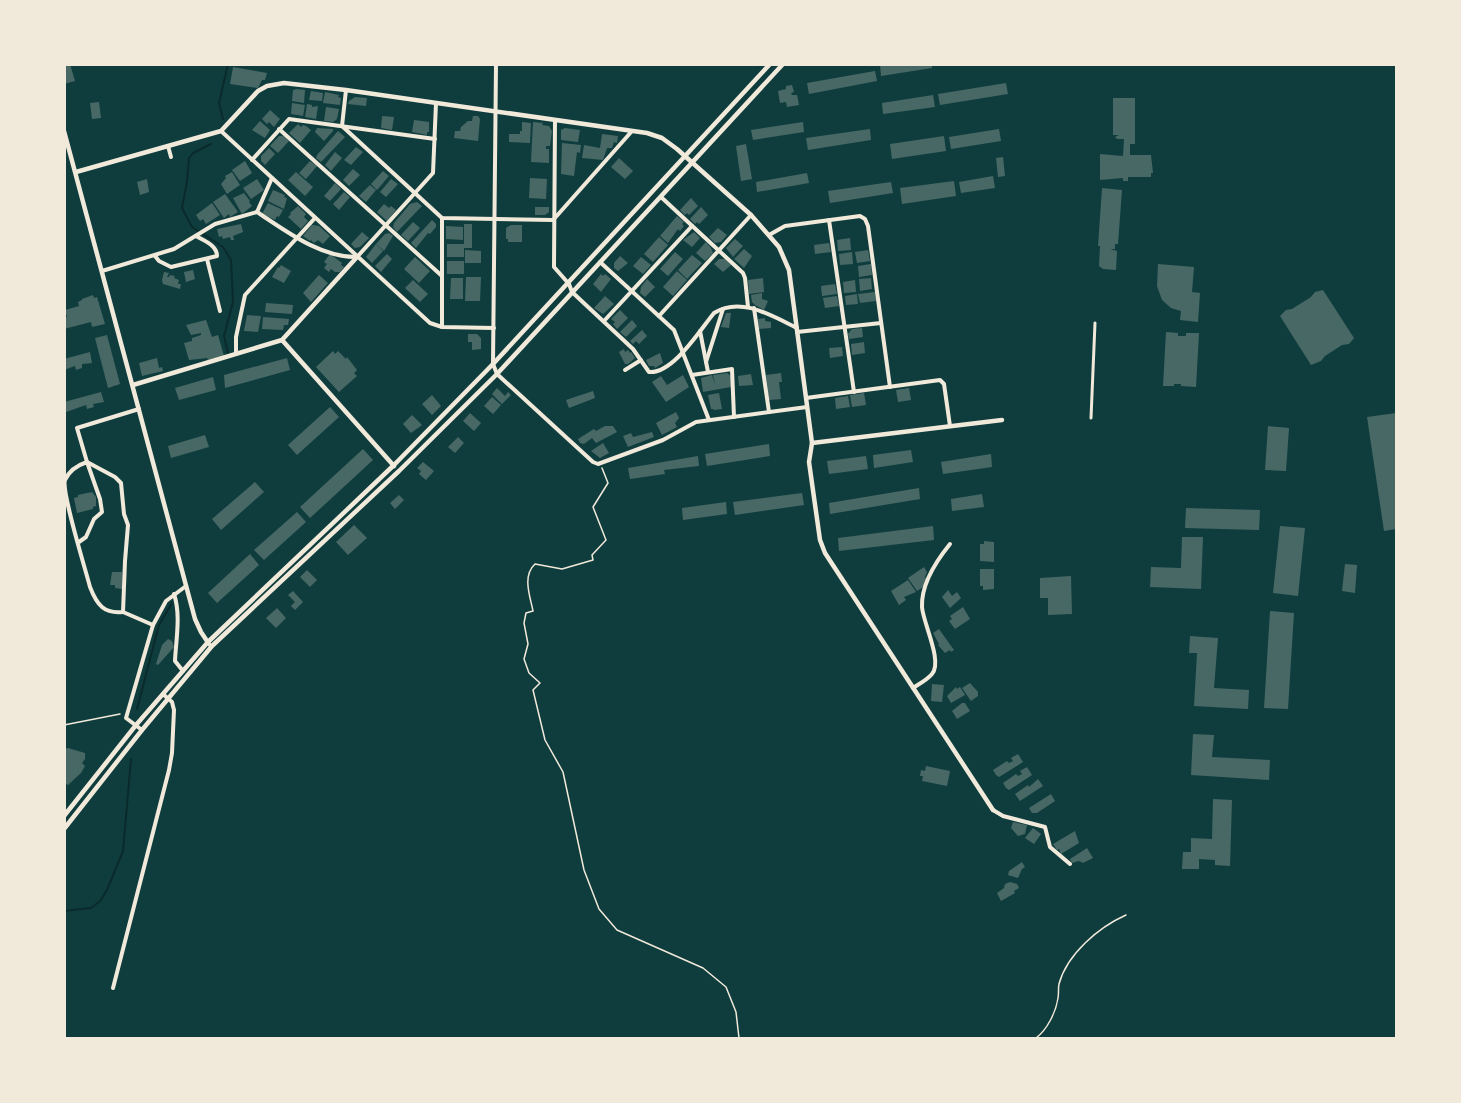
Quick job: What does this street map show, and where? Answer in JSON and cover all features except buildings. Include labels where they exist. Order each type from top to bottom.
[{"type":"street","points":[[496,64],[493,364],[496,374],[593,462],[600,464],[663,440],[694,423],[807,407]]},
{"type":"street","points":[[64,816],[136,725],[183,671],[394,465],[493,364],[770,64]]},
{"type":"street","points":[[64,829],[142,729],[169,699],[210,644],[399,471],[496,374],[783,64]]},
{"type":"street","points":[[76,172],[221,131],[251,97],[267,86],[284,83],[647,133],[662,138],[751,215],[779,247],[786,260],[812,442],[809,462],[822,547],[993,810],[1001,816],[1045,827],[1049,846],[1070,864]]},
{"type":"street","points":[[342,126],[346,90]]},
{"type":"street","points":[[133,385],[282,340],[433,173],[436,103]]},
{"type":"street","points":[[252,160],[290,119],[435,139]]},
{"type":"street","points":[[555,120],[554,266],[572,292],[633,349],[649,372],[662,370],[672,364],[714,313],[723,308],[754,308],[797,330],[881,322]]},
{"type":"street","points":[[342,126],[442,218],[494,219],[553,220],[632,131]]},
{"type":"street","points":[[279,129],[442,276]]},
{"type":"street","points":[[64,131],[186,586],[198,626],[210,644]]},
{"type":"street","points":[[221,131],[433,325],[494,328]]},
{"type":"street","points":[[168,146],[171,157]]},
{"type":"street","points":[[64,164],[73,162]]},
{"type":"street","points":[[257,212],[272,178]]},
{"type":"street","points":[[661,197],[744,276],[748,307]]},
{"type":"street","points":[[102,271],[179,246],[215,224],[257,212],[297,237],[333,253],[357,256]]},
{"type":"street","points":[[659,316],[751,215]]},
{"type":"street","points":[[769,235],[785,226],[860,216],[866,219],[890,387]]},
{"type":"street","points":[[236,354],[236,340],[244,297],[315,218]]},
{"type":"street","points":[[442,218],[442,327]]},
{"type":"street","points":[[829,220],[854,392]]},
{"type":"street","points":[[604,321],[692,226]]},
{"type":"street","points":[[155,255],[159,261],[170,267],[216,256],[217,252],[211,245],[197,235]]},
{"type":"street","points":[[207,259],[220,311]]},
{"type":"street","points":[[600,262],[674,330],[709,420]]},
{"type":"street","points":[[706,362],[723,308]]},
{"type":"street","points":[[754,308],[769,412]]},
{"type":"street","points":[[1091,418],[1095,323]]},
{"type":"street","points":[[700,330],[708,372]]},
{"type":"street","points":[[282,340],[399,471]]},
{"type":"street","points":[[625,370],[641,360]]},
{"type":"street","points":[[692,375],[732,370],[734,417]]},
{"type":"street","points":[[806,398],[942,381],[950,426]]},
{"type":"street","points":[[79,542],[86,537],[94,519],[102,512],[77,428],[139,409]]},
{"type":"street","points":[[812,442],[1002,420]]},
{"type":"street","points":[[87,462],[74,469],[65,483],[95,598],[108,611],[123,612],[153,625]]},
{"type":"street","points":[[87,462],[120,480],[123,488],[124,513],[128,525],[124,561],[123,612]]},
{"type":"street","points":[[913,688],[932,674],[935,668],[935,657],[923,612],[923,600],[935,564],[950,544]]},
{"type":"street","points":[[142,729],[126,718],[153,625],[166,601],[186,586]]},
{"type":"street","points":[[174,594],[178,616],[175,661],[183,671]]},
{"type":"street","points":[[113,988],[171,762],[174,710],[169,699],[164,695]]},
{"type":"path","points":[[600,464],[608,483],[593,507],[606,540],[592,555],[593,560],[562,569],[535,564],[531,567],[527,584],[533,611],[526,614],[524,623],[528,644],[524,659],[529,673],[540,684],[533,690],[545,740],[563,772],[584,870],[599,909],[617,930],[703,968],[726,987],[736,1012],[739,1038]]},
{"type":"path","points":[[64,725],[120,714]]},
{"type":"path","points":[[1036,1038],[1043,1033],[1053,1012],[1058,1000],[1059,984],[1076,952],[1107,924],[1126,915]]},
{"type":"waterway","points":[[223,119],[219,103],[228,64]]},
{"type":"waterway","points":[[211,144],[193,153],[189,158],[182,208],[192,227],[223,247],[231,260],[233,302],[224,336],[228,353]]},
{"type":"waterway","points":[[137,709],[159,625],[172,603]]},
{"type":"waterway","points":[[64,911],[91,908],[100,901],[107,890],[123,851],[131,759]]}]
